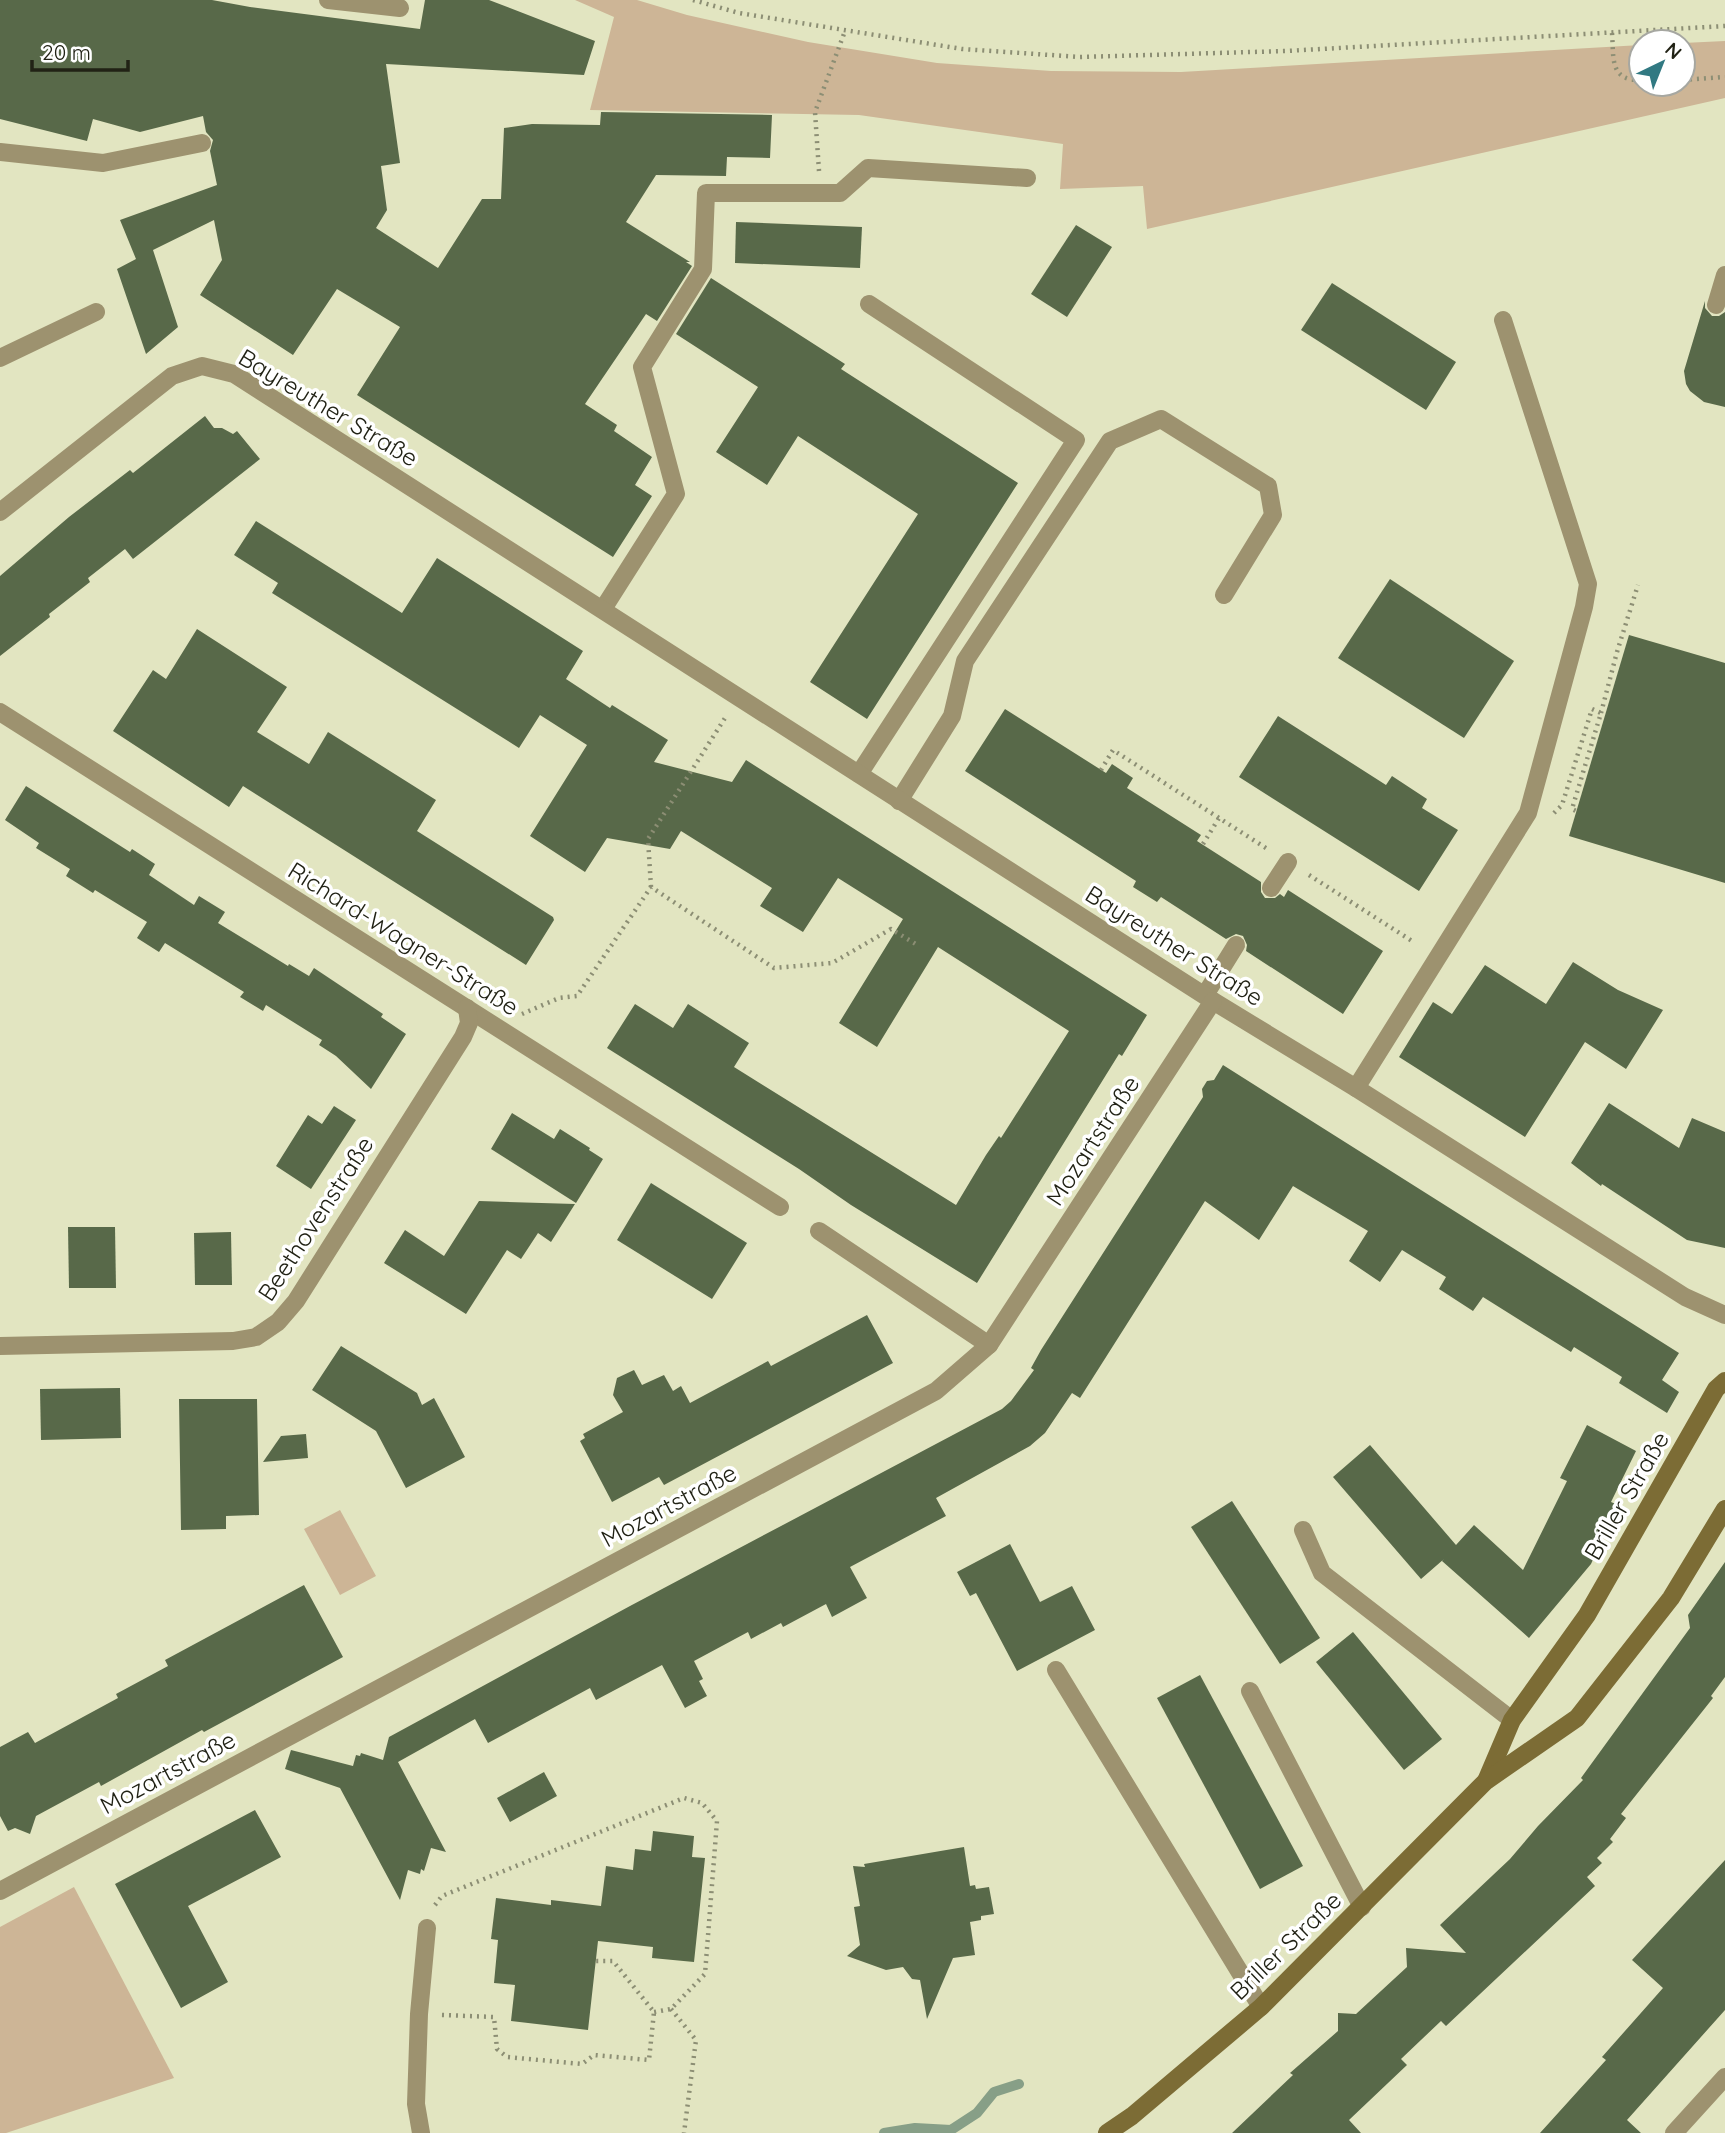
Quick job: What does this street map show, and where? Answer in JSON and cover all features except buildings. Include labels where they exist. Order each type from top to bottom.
[{"type":"main road","name":"Briller Straße","points":[[1486,1781],[1512,1720],[1587,1615],[1716,1389],[1725,1381]]},
{"type":"main road","name":"Briller Straße","points":[[1107,2133],[1132,2116],[1261,2007],[1486,1781],[1577,1718],[1671,1598],[1725,1509]]},
{"type":"street","points":[[328,0],[400,8]]},
{"type":"street","points":[[0,152],[103,163],[202,144]]},
{"type":"street","points":[[603,609],[676,494],[642,367],[704,269],[706,193],[840,193],[868,168],[1027,178]]},
{"type":"street","points":[[1716,305],[1725,275]]},
{"type":"street","points":[[859,774],[1076,440],[869,304]]},
{"type":"street","points":[[0,358],[96,312]]},
{"type":"street","points":[[1356,1088],[1528,813],[1584,607],[1588,584],[1503,320]]},
{"type":"street","name":"Bayreuther Straße","points":[[0,512],[172,376],[202,366],[234,374],[1209,998],[1685,1297],[1725,1315]]},
{"type":"street","points":[[899,801],[952,716],[965,660],[1110,441],[1161,419],[1268,486],[1273,515],[1224,595]]},
{"type":"street","name":"Richard-Wagner-Straße","points":[[0,712],[780,1207]]},
{"type":"street","points":[[1271,888],[1288,862]]},
{"type":"street","name":"Mozartstraße","points":[[0,1891],[936,1391],[989,1345],[1209,998],[1236,945]]},
{"type":"street","name":"Beethovenstraße","points":[[0,1346],[233,1341],[257,1337],[278,1322],[296,1301],[463,1037],[469,1023],[467,1008]]},
{"type":"street","points":[[820,1231],[989,1345]]},
{"type":"street","points":[[1303,1530],[1322,1573],[1512,1720]]},
{"type":"street","points":[[1056,1670],[1261,2007]]},
{"type":"street","points":[[1250,1692],[1362,1907]]},
{"type":"street","points":[[421,2133],[416,2104],[419,2014],[427,1928]]},
{"type":"street","points":[[1674,2133],[1725,2077]]},
{"type":"path","points":[[693,0],[738,13],[962,49],[1080,57],[1286,51],[1725,26]]},
{"type":"path","points":[[820,193],[815,112],[846,31]]},
{"type":"path","points":[[1612,33],[1616,71],[1622,78],[1627,79]]},
{"type":"path","points":[[1697,79],[1725,77]]},
{"type":"path","points":[[1601,713],[1592,709],[1562,805],[1574,810],[1638,584]]},
{"type":"path","points":[[547,1004],[559,998],[577,996],[651,887],[648,839],[738,696]]},
{"type":"path","points":[[1101,770],[1114,750],[1412,941]]},
{"type":"path","points":[[1203,844],[1219,818]]},
{"type":"path","points":[[651,887],[774,968],[832,963],[891,929],[919,946]]},
{"type":"path","points":[[427,1928],[431,1911],[442,1896],[684,1798],[702,1803],[717,1821],[705,1974],[671,2009],[654,2012]]},
{"type":"path","points":[[419,2014],[494,2017],[496,2049],[507,2057],[582,2064],[594,2055],[649,2060],[654,2012],[613,1961],[596,1961]]},
{"type":"path","points":[[671,2009],[696,2040],[684,2133]]},
{"type":"shaded area","points":[[575,0],[637,0],[687,15],[808,42],[937,63],[1051,71],[1181,72],[1627,46],[1627,98],[1697,98],[1697,42],[1725,41],[1725,98],[1147,229],[1143,186],[1060,189],[1063,144],[859,115],[590,110],[614,17]]},
{"type":"shaded area","points":[[340,1510],[376,1576],[340,1595],[304,1529]]},
{"type":"shaded area","points":[[74,1887],[174,2078],[0,2133],[0,1927]]},
{"type":"waterway","points":[[884,2133],[915,2128],[951,2130],[977,2113],[994,2092],[1019,2084]]}]
